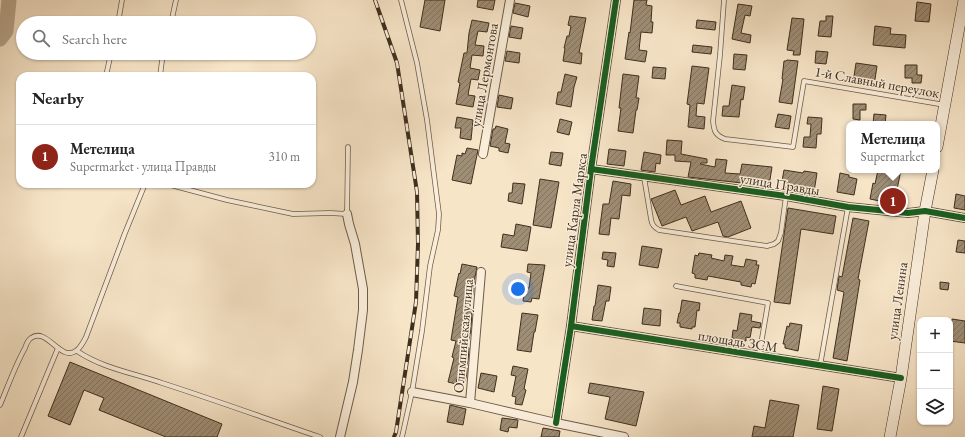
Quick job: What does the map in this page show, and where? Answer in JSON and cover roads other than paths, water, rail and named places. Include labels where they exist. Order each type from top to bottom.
[{"type":"main road","points":[[940,131],[964,0]]},
{"type":"main road","name":"улица Ленина","points":[[890,437],[901,378],[925,211],[932,173]]},
{"type":"street","name":"улица Лермонтова","points":[[484,154],[510,0]]},
{"type":"street","name":"улица Карла Маркса","points":[[556,423],[571,326],[591,169],[616,0]]},
{"type":"street","name":"улица Правды","points":[[591,169],[786,196],[848,207],[908,213],[925,211],[965,218]]},
{"type":"street","points":[[340,437],[353,382],[363,310],[363,289],[355,244],[347,214]]},
{"type":"street","name":"Олимпийская улица","points":[[470,403],[481,272]]},
{"type":"street","name":"площадь ЗСМ","points":[[571,326],[901,378]]},
{"type":"street","name":"Олимпийская улица","points":[[412,392],[470,403],[624,437]]},
{"type":"lane","points":[[119,16],[122,0]]},
{"type":"lane","points":[[172,16],[176,0]]},
{"type":"lane","points":[[401,0],[417,63],[427,120],[439,214],[438,230],[430,266],[422,331],[412,392],[402,437]]},
{"type":"lane","name":"1-й Славный переулок","points":[[724,0],[713,121],[714,130],[719,137],[793,147],[804,81],[945,105]]},
{"type":"lane","points":[[107,72],[109,60]]},
{"type":"lane","points":[[161,72],[162,60]]},
{"type":"lane","points":[[182,188],[227,200],[293,214],[347,214],[348,147]]},
{"type":"lane","points":[[644,177],[652,225],[659,230],[767,246],[778,241],[786,196]]},
{"type":"lane","points":[[77,351],[86,337],[143,188]]},
{"type":"lane","points":[[820,366],[848,207]]},
{"type":"lane","points":[[676,286],[768,303],[759,356]]},
{"type":"lane","points":[[0,405],[20,355],[30,338],[39,336],[52,342],[66,353],[77,351],[88,358],[111,368],[161,383],[320,437]]},
{"type":"lane","points":[[21,437],[58,348]]},
{"type":"waterway","points":[[0,39],[6,31],[9,0]]},
{"type":"railway","points":[[375,0],[397,63],[417,192],[418,244],[416,302],[394,437]]},
{"type":"place","name":"Метелица","points":[[893,201]]}]
